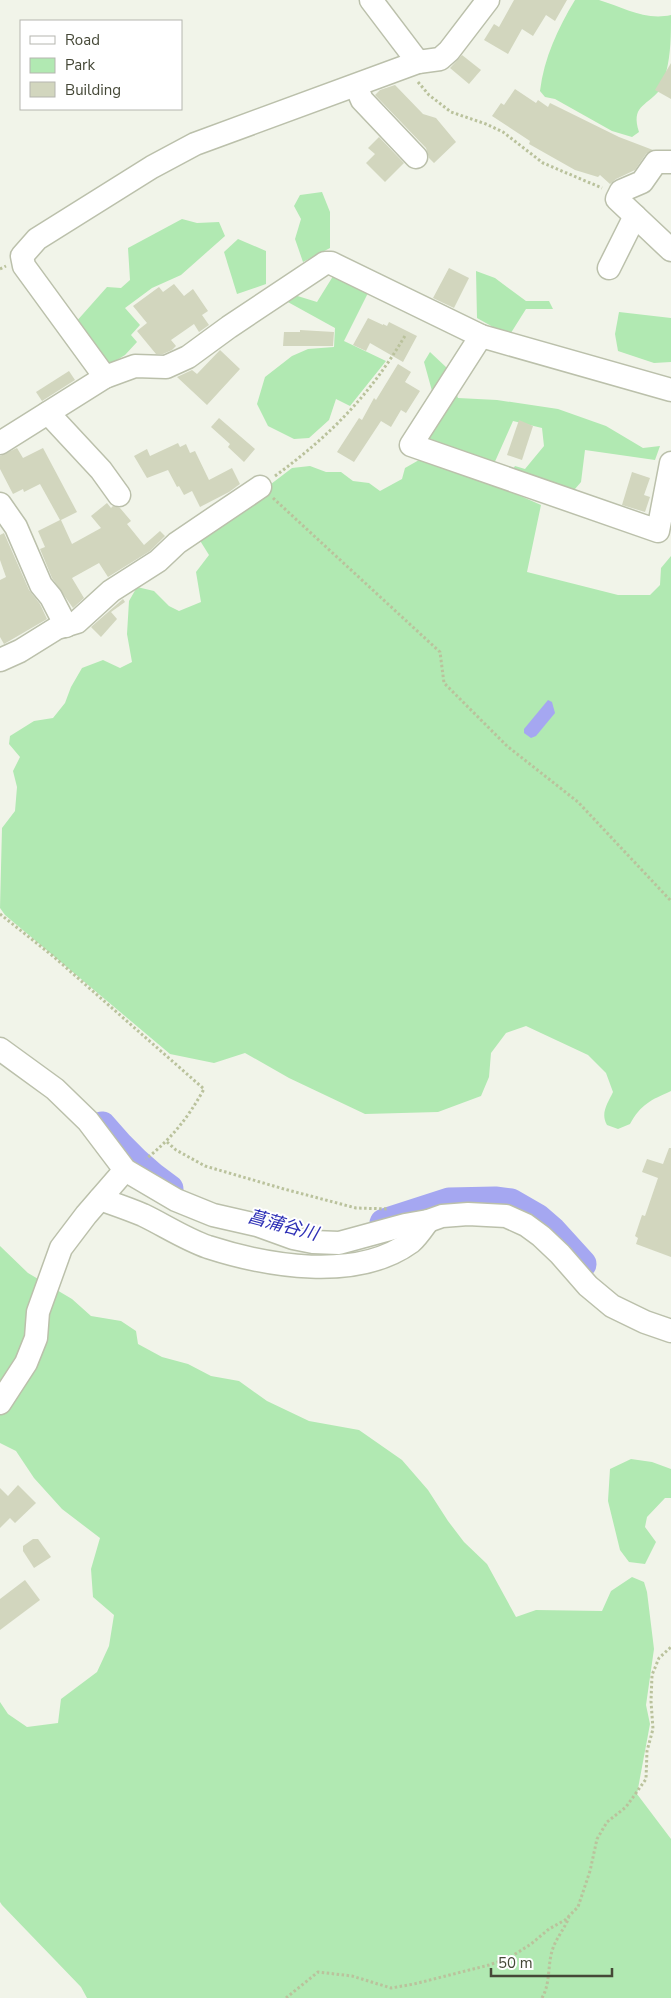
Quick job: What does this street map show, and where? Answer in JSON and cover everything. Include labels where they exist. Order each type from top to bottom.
[{"type":"street","points":[[371,0],[412,64]]},
{"type":"street","points":[[105,377],[24,266],[22,256],[37,239],[152,168],[195,144],[412,64],[440,59],[488,0]]},
{"type":"street","points":[[356,86],[362,100],[416,157]]},
{"type":"street","points":[[671,162],[656,162],[642,182],[621,191],[616,199],[671,250]]},
{"type":"street","points":[[609,268],[635,216]]},
{"type":"street","points":[[0,443],[105,377],[135,366],[166,367],[188,357],[229,327],[325,263],[331,263],[481,336],[671,390]]},
{"type":"street","points":[[481,336],[411,445],[658,531],[671,463]]},
{"type":"street","points":[[48,413],[101,470],[119,494]]},
{"type":"street","points":[[0,660],[57,628],[77,622],[111,591],[158,561],[177,543],[260,487]]},
{"type":"street","points":[[0,504],[16,527],[40,585],[51,597],[66,626]]},
{"type":"street","points":[[0,1049],[54,1089],[88,1121],[125,1170],[176,1200],[213,1215],[257,1225],[293,1238],[312,1242],[339,1242],[405,1225],[428,1222],[442,1216],[468,1214],[506,1216],[526,1225],[560,1254],[588,1286],[612,1306],[645,1322],[671,1331]]},
{"type":"street","points":[[0,1404],[26,1364],[36,1338],[38,1312],[61,1248],[86,1215],[125,1170]]},
{"type":"street","points":[[100,1199],[142,1215],[206,1246],[251,1258],[299,1267],[348,1265],[382,1257],[412,1242],[428,1222]]},
{"type":"path","points":[[412,64],[429,95],[442,107],[503,132],[543,163],[602,187],[616,199]]},
{"type":"path","points":[[406,334],[392,358],[348,414],[306,454],[260,487],[440,652],[444,683],[507,746],[578,802],[671,901]]},
{"type":"path","points":[[0,914],[54,957],[204,1089],[195,1106],[168,1142],[146,1160]]},
{"type":"path","points":[[168,1142],[182,1154],[205,1166],[356,1208],[398,1209]]},
{"type":"path","points":[[286,1998],[318,1972],[352,1976],[391,1988],[489,1966],[508,1958],[531,1944],[548,1929],[565,1920],[578,1907],[590,1871],[597,1839],[608,1822],[626,1807],[646,1778],[647,1750],[654,1729],[651,1702],[652,1675],[659,1658],[671,1647]]},
{"type":"path","points":[[542,1998],[547,1989],[553,1948],[565,1928],[570,1915]]},
{"type":"green space","points":[[575,0],[599,0],[643,15],[671,15],[670,51],[666,73],[659,91],[638,112],[637,123],[639,132],[632,137],[612,131],[555,99],[545,97],[540,91],[545,67],[553,44]]},
{"type":"green space","points":[[322,192],[330,212],[330,248],[303,262],[295,239],[301,219],[294,206],[300,195]]},
{"type":"green space","points":[[182,219],[197,223],[219,222],[225,236],[181,275],[152,288],[125,308],[140,325],[131,335],[137,342],[125,355],[104,368],[75,323],[107,287],[121,288],[130,280],[128,248]]},
{"type":"green space","points":[[238,239],[266,251],[266,284],[237,294],[224,252]]},
{"type":"green space","points":[[476,271],[495,278],[526,301],[549,301],[553,309],[526,309],[509,336],[477,318]]},
{"type":"green space","points":[[335,273],[370,289],[344,341],[386,361],[350,406],[336,399],[329,420],[309,438],[294,439],[268,426],[257,404],[265,377],[292,356],[308,349],[334,347],[335,328],[286,301],[291,294],[317,302]]},
{"type":"green space","points":[[619,312],[671,318],[671,362],[654,363],[618,351],[615,334]]},
{"type":"green space","points":[[430,352],[447,368],[458,398],[497,400],[558,409],[606,426],[643,448],[660,446],[655,460],[585,450],[581,482],[569,496],[509,475],[515,466],[525,469],[544,446],[542,428],[513,421],[493,466],[423,439],[437,409],[424,362]]},
{"type":"green space","points":[[419,460],[466,472],[541,505],[527,572],[618,595],[650,595],[660,585],[661,568],[671,556],[671,1091],[647,1103],[630,1124],[618,1129],[607,1125],[605,1121],[606,1108],[613,1092],[606,1073],[588,1055],[526,1026],[506,1033],[491,1053],[489,1077],[481,1096],[438,1112],[365,1114],[289,1078],[245,1053],[214,1063],[170,1054],[5,915],[0,908],[2,828],[15,811],[17,787],[13,771],[20,757],[9,744],[10,736],[34,721],[53,718],[65,703],[71,687],[82,668],[103,660],[120,668],[132,662],[127,634],[129,601],[137,587],[154,591],[169,606],[179,611],[201,602],[196,572],[209,555],[199,539],[292,468],[310,466],[326,472],[341,472],[353,481],[369,483],[380,491],[402,479],[405,468]]},
{"type":"green space","points":[[0,1246],[28,1273],[72,1299],[91,1316],[121,1321],[136,1331],[138,1344],[162,1357],[188,1364],[211,1376],[239,1381],[267,1401],[309,1421],[359,1430],[402,1460],[428,1490],[464,1542],[487,1564],[516,1617],[536,1610],[602,1611],[611,1591],[632,1577],[644,1582],[654,1649],[646,1705],[650,1724],[637,1794],[671,1839],[671,1998],[87,1998],[81,1987],[2,1905],[0,1902],[0,1702],[8,1714],[27,1727],[58,1723],[61,1699],[97,1672],[109,1646],[114,1615],[93,1597],[91,1569],[100,1538],[62,1509],[34,1478],[16,1451],[0,1443]]},
{"type":"green space","points":[[631,1459],[652,1462],[671,1469],[671,1498],[665,1498],[647,1517],[645,1527],[656,1542],[645,1564],[629,1562],[620,1550],[608,1501],[610,1469]]},
{"type":"water","points":[[548,700],[552,702],[555,713],[536,736],[531,738],[524,733],[524,729]]},
{"type":"building","points":[[514,0],[567,0],[555,21],[546,15],[533,36],[522,29],[508,54],[484,40],[494,24],[499,27]]},
{"type":"building","points":[[462,55],[481,70],[469,84],[450,68]]},
{"type":"building","points":[[671,63],[671,99],[655,90]]},
{"type":"building","points":[[395,85],[423,114],[436,118],[456,142],[434,163],[429,158],[426,148],[375,95],[380,90]]},
{"type":"building","points":[[515,89],[536,103],[538,100],[548,107],[550,103],[619,137],[653,150],[646,154],[635,170],[610,184],[600,175],[598,177],[575,170],[529,144],[530,141],[492,116],[501,103],[504,105]]},
{"type":"building","points":[[379,137],[404,163],[385,182],[366,163],[375,154],[368,148]]},
{"type":"building","points":[[449,268],[469,278],[454,308],[433,298]]},
{"type":"building","points":[[174,284],[184,296],[193,289],[208,311],[202,315],[209,325],[199,332],[194,324],[171,340],[176,346],[172,350],[163,354],[156,354],[137,331],[147,323],[133,306],[159,287],[163,292]]},
{"type":"building","points":[[368,318],[387,326],[389,322],[417,336],[403,362],[370,343],[366,351],[353,345]]},
{"type":"building","points":[[300,330],[334,332],[333,346],[283,346],[284,332],[300,332]]},
{"type":"building","points":[[220,350],[240,369],[207,405],[177,377],[192,370],[197,374]]},
{"type":"building","points":[[398,364],[411,372],[405,382],[420,391],[406,413],[401,410],[391,427],[381,421],[354,462],[337,452],[359,418],[362,420],[374,398],[376,400]]},
{"type":"building","points":[[69,371],[75,380],[42,401],[36,392]]},
{"type":"building","points":[[219,418],[255,449],[244,462],[228,447],[230,444],[211,427]]},
{"type":"building","points":[[519,420],[533,426],[522,460],[507,455]]},
{"type":"building","points":[[178,443],[180,447],[186,444],[190,453],[195,451],[209,480],[232,468],[240,484],[200,507],[192,491],[184,495],[179,486],[177,487],[168,470],[147,478],[134,456],[147,449],[150,456]]},
{"type":"building","points":[[17,448],[23,458],[43,448],[77,512],[61,520],[72,544],[101,528],[91,516],[107,503],[111,508],[113,506],[120,508],[131,521],[127,524],[144,545],[160,531],[165,536],[150,551],[108,577],[99,563],[72,578],[84,598],[73,608],[52,578],[40,549],[45,547],[38,531],[60,520],[40,484],[24,492],[23,489],[13,494],[0,469],[0,456]]},
{"type":"building","points":[[632,472],[650,478],[644,495],[650,497],[645,512],[622,505]]},
{"type":"building","points":[[4,533],[29,590],[40,604],[47,619],[4,644],[0,637],[0,580],[6,577],[0,560],[0,535]]},
{"type":"building","points":[[123,599],[125,602],[111,612],[117,619],[101,637],[91,627]]},
{"type":"building","points":[[669,1148],[671,1148],[671,1257],[636,1244],[638,1238],[635,1236],[642,1215],[645,1216],[658,1178],[642,1172],[647,1159],[663,1164]]},
{"type":"building","points":[[18,1485],[36,1503],[15,1523],[10,1518],[0,1528],[0,1488],[8,1496]]},
{"type":"building","points":[[33,1539],[38,1539],[51,1557],[34,1568],[23,1551],[23,1546]]},
{"type":"building","points":[[25,1580],[40,1600],[0,1630],[0,1599]]},
{"type":"waterway","name":"菖蒲谷川","points":[[102,1126],[133,1160],[169,1189]]},
{"type":"waterway","name":"菖蒲谷川","points":[[384,1223],[449,1202],[495,1201],[511,1203],[537,1218],[552,1231],[582,1264]]}]
